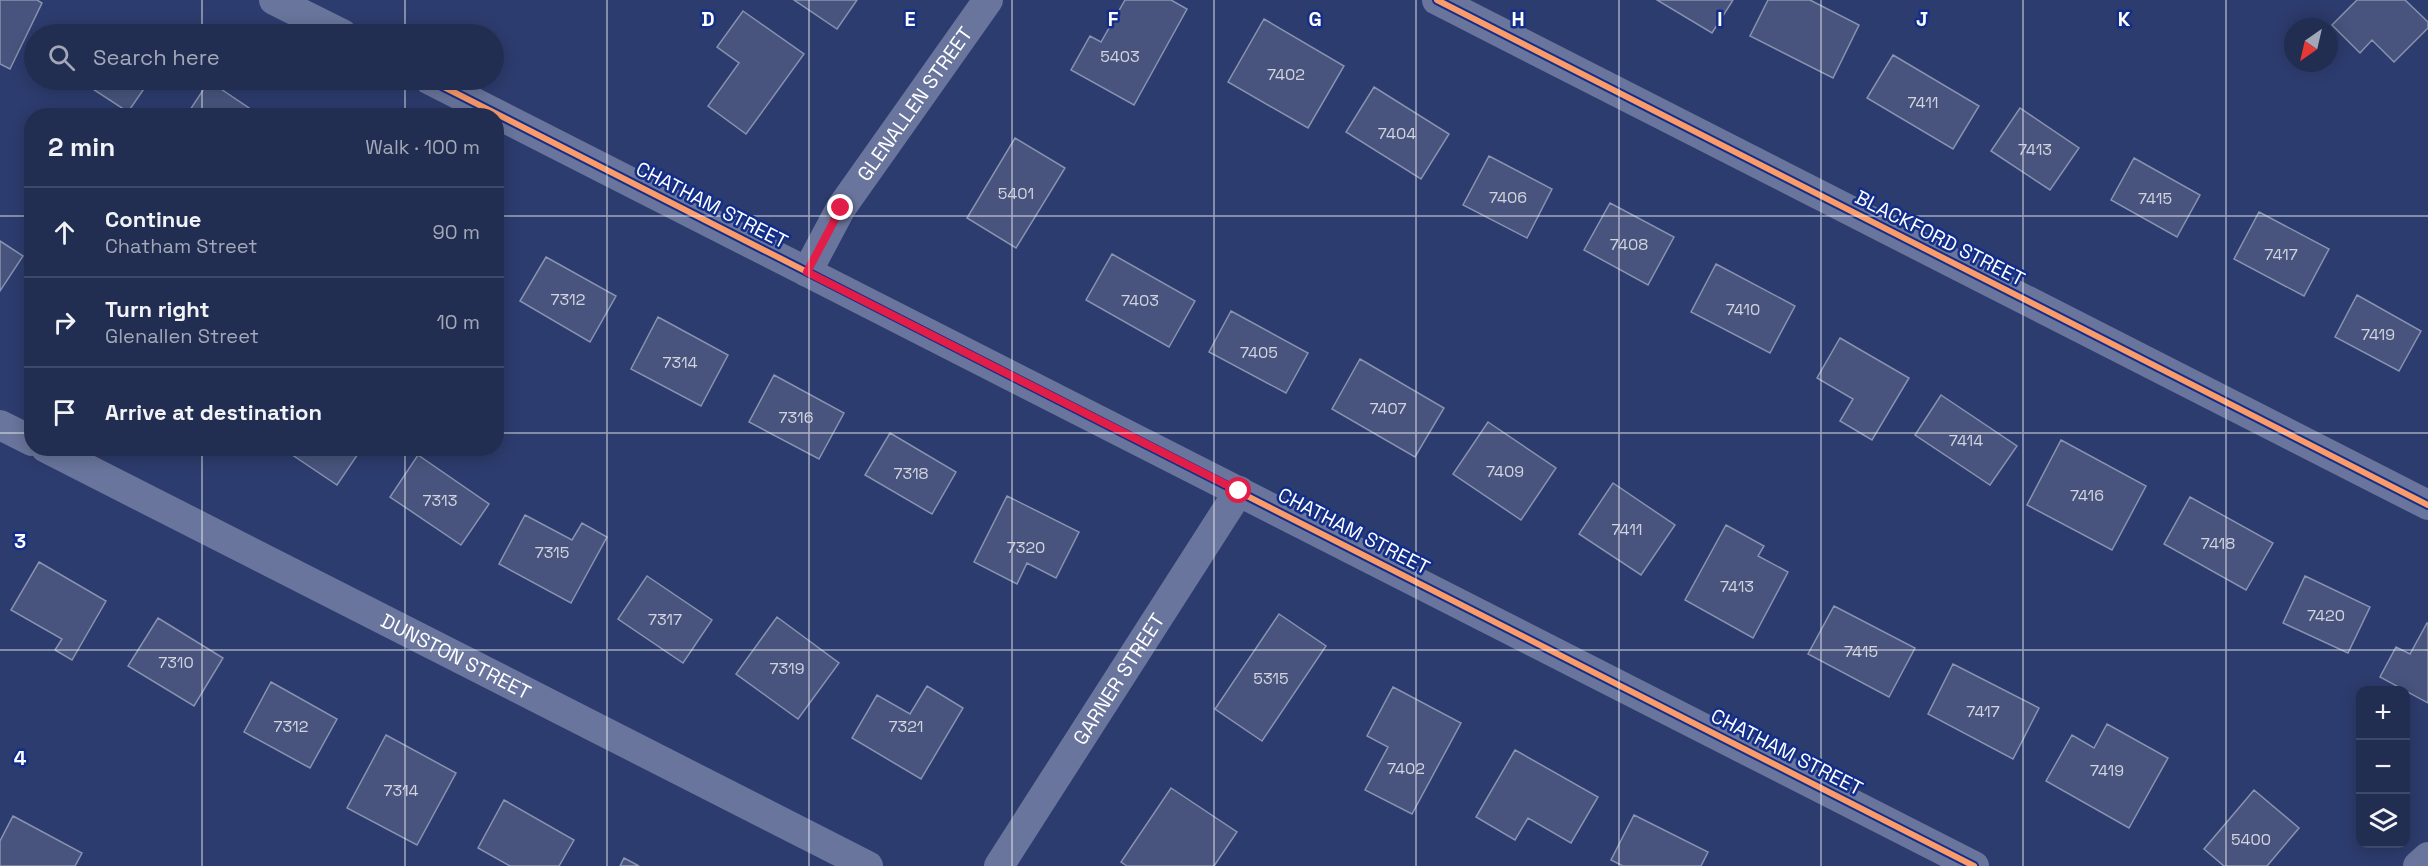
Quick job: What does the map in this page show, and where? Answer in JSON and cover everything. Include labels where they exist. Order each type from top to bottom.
[{"type":"street","points":[[274,0],[330,19]]},
{"type":"street","name":"GLENALLEN STREET","points":[[807,272],[841,208],[988,0]]},
{"type":"street","name":"BLACKFORD STREET","points":[[1437,0],[2428,505]]},
{"type":"street","name":"CHATHAM STREET","points":[[450,90],[485,108]]},
{"type":"street","name":"CHATHAM STREET","points":[[504,118],[1974,866]]},
{"type":"street","points":[[0,425],[24,437]]},
{"type":"street","name":"DUNSTON STREET","points":[[62,456],[868,866]]},
{"type":"street","name":"GARNER STREET","points":[[999,866],[1239,491]]},
{"type":"street","points":[[2418,866],[2428,857]]},
{"type":"building","points":[[0,0],[37,0],[42,3],[32,24],[24,24],[24,40],[10,69],[0,64]]},
{"type":"building","points":[[794,0],[857,0],[837,29]]},
{"type":"building","points":[[1125,0],[1171,0],[1187,9],[1134,105],[1071,70],[1090,36],[1101,42]]},
{"type":"building","points":[[1657,0],[1733,0],[1712,33]]},
{"type":"building","points":[[1768,0],[1810,0],[1859,25],[1833,78],[1750,36]]},
{"type":"building","points":[[2357,0],[2405,0],[2428,22],[2428,28],[2394,62],[2372,40],[2360,53],[2338,31],[2338,19]]},
{"type":"building","points":[[743,11],[804,54],[746,134],[708,106],[739,63],[717,47]]},
{"type":"building","points":[[1264,19],[1344,66],[1308,128],[1228,82]]},
{"type":"building","points":[[1893,55],[1979,106],[1953,149],[1867,98]]},
{"type":"building","points":[[1374,87],[1449,134],[1421,179],[1346,132]]},
{"type":"building","points":[[94,90],[143,90],[131,108],[122,108]]},
{"type":"building","points":[[203,90],[222,90],[249,108],[191,108]]},
{"type":"building","points":[[2020,108],[2079,148],[2050,190],[1991,151]]},
{"type":"building","points":[[1015,138],[1065,168],[1016,248],[967,218]]},
{"type":"building","points":[[1489,156],[1552,189],[1527,238],[1463,205]]},
{"type":"building","points":[[2134,158],[2200,195],[2177,237],[2111,200]]},
{"type":"building","points":[[1610,203],[1674,237],[1648,285],[1584,250]]},
{"type":"building","points":[[2259,212],[2329,249],[2304,296],[2234,259]]},
{"type":"building","points":[[0,241],[23,256],[0,291]]},
{"type":"building","points":[[1112,254],[1195,301],[1169,347],[1086,300]]},
{"type":"building","points":[[546,257],[616,296],[590,342],[520,301]]},
{"type":"building","points":[[1716,264],[1795,306],[1770,353],[1691,312]]},
{"type":"building","points":[[2357,295],[2421,331],[2399,371],[2335,337]]},
{"type":"building","points":[[1231,311],[1308,353],[1286,393],[1209,352]]},
{"type":"building","points":[[658,317],[728,355],[701,406],[631,369]]},
{"type":"building","points":[[1840,338],[1909,378],[1872,440],[1840,421],[1853,399],[1817,378]]},
{"type":"building","points":[[1360,359],[1444,408],[1415,457],[1332,409]]},
{"type":"building","points":[[774,375],[844,413],[819,459],[749,422]]},
{"type":"building","points":[[1941,395],[2017,446],[1990,485],[1915,435]]},
{"type":"building","points":[[1488,422],[1556,468],[1521,520],[1453,474]]},
{"type":"building","points":[[890,433],[956,472],[932,514],[865,475]]},
{"type":"building","points":[[2061,440],[2146,486],[2112,550],[2027,505]]},
{"type":"building","points":[[294,456],[357,456],[337,485]]},
{"type":"building","points":[[419,456],[489,504],[461,545],[390,497]]},
{"type":"building","points":[[1613,483],[1675,525],[1641,575],[1579,534]]},
{"type":"building","points":[[1007,496],[1079,532],[1056,578],[1027,563],[1017,584],[974,562]]},
{"type":"building","points":[[2190,497],[2273,543],[2246,590],[2164,544]]},
{"type":"building","points":[[525,515],[572,540],[582,523],[607,537],[571,603],[499,564]]},
{"type":"building","points":[[1726,525],[1764,546],[1758,556],[1788,572],[1753,638],[1685,600]]},
{"type":"building","points":[[39,562],[106,601],[72,660],[55,650],[62,639],[11,610]]},
{"type":"building","points":[[647,576],[712,620],[683,663],[618,619]]},
{"type":"building","points":[[2305,576],[2370,607],[2348,653],[2283,623]]},
{"type":"building","points":[[1834,606],[1915,648],[1889,697],[1808,654]]},
{"type":"building","points":[[1279,614],[1326,646],[1262,741],[1215,709]]},
{"type":"building","points":[[777,617],[839,663],[798,719],[736,674]]},
{"type":"building","points":[[158,618],[223,658],[194,706],[128,666]]},
{"type":"building","points":[[2428,623],[2428,703],[2410,693],[2410,686],[2397,686],[2380,677],[2396,647],[2410,654]]},
{"type":"building","points":[[1953,664],[2039,708],[2013,759],[1928,714]]},
{"type":"building","points":[[271,682],[337,719],[310,768],[244,732]]},
{"type":"building","points":[[927,686],[963,708],[921,779],[852,738],[877,695],[910,714]]},
{"type":"building","points":[[1393,687],[1461,723],[1412,814],[1365,790],[1388,747],[1367,736]]},
{"type":"building","points":[[2107,724],[2168,758],[2129,828],[2046,781],[2072,735],[2094,748]]},
{"type":"building","points":[[386,735],[456,773],[417,845],[347,808]]},
{"type":"building","points":[[1515,750],[1598,797],[1571,843],[1528,818],[1515,840],[1476,817]]},
{"type":"building","points":[[1171,788],[1237,832],[1214,866],[1127,866],[1121,862]]},
{"type":"building","points":[[2254,790],[2299,828],[2267,866],[2224,866],[2204,849]]},
{"type":"building","points":[[504,800],[574,840],[559,866],[510,866],[478,848]]},
{"type":"building","points":[[1634,815],[1708,852],[1701,866],[1623,866],[1611,860]]},
{"type":"building","points":[[13,816],[82,853],[75,866],[0,866],[0,841]]},
{"type":"building","points":[[624,858],[639,866],[620,866]]},
{"type":"cycle path","points":[[1437,0],[2428,505]]},
{"type":"cycle path","points":[[450,90],[485,108]]},
{"type":"cycle path","points":[[504,118],[1974,866]]},
{"type":"route","points":[[841,208],[807,272],[1239,491]]}]
